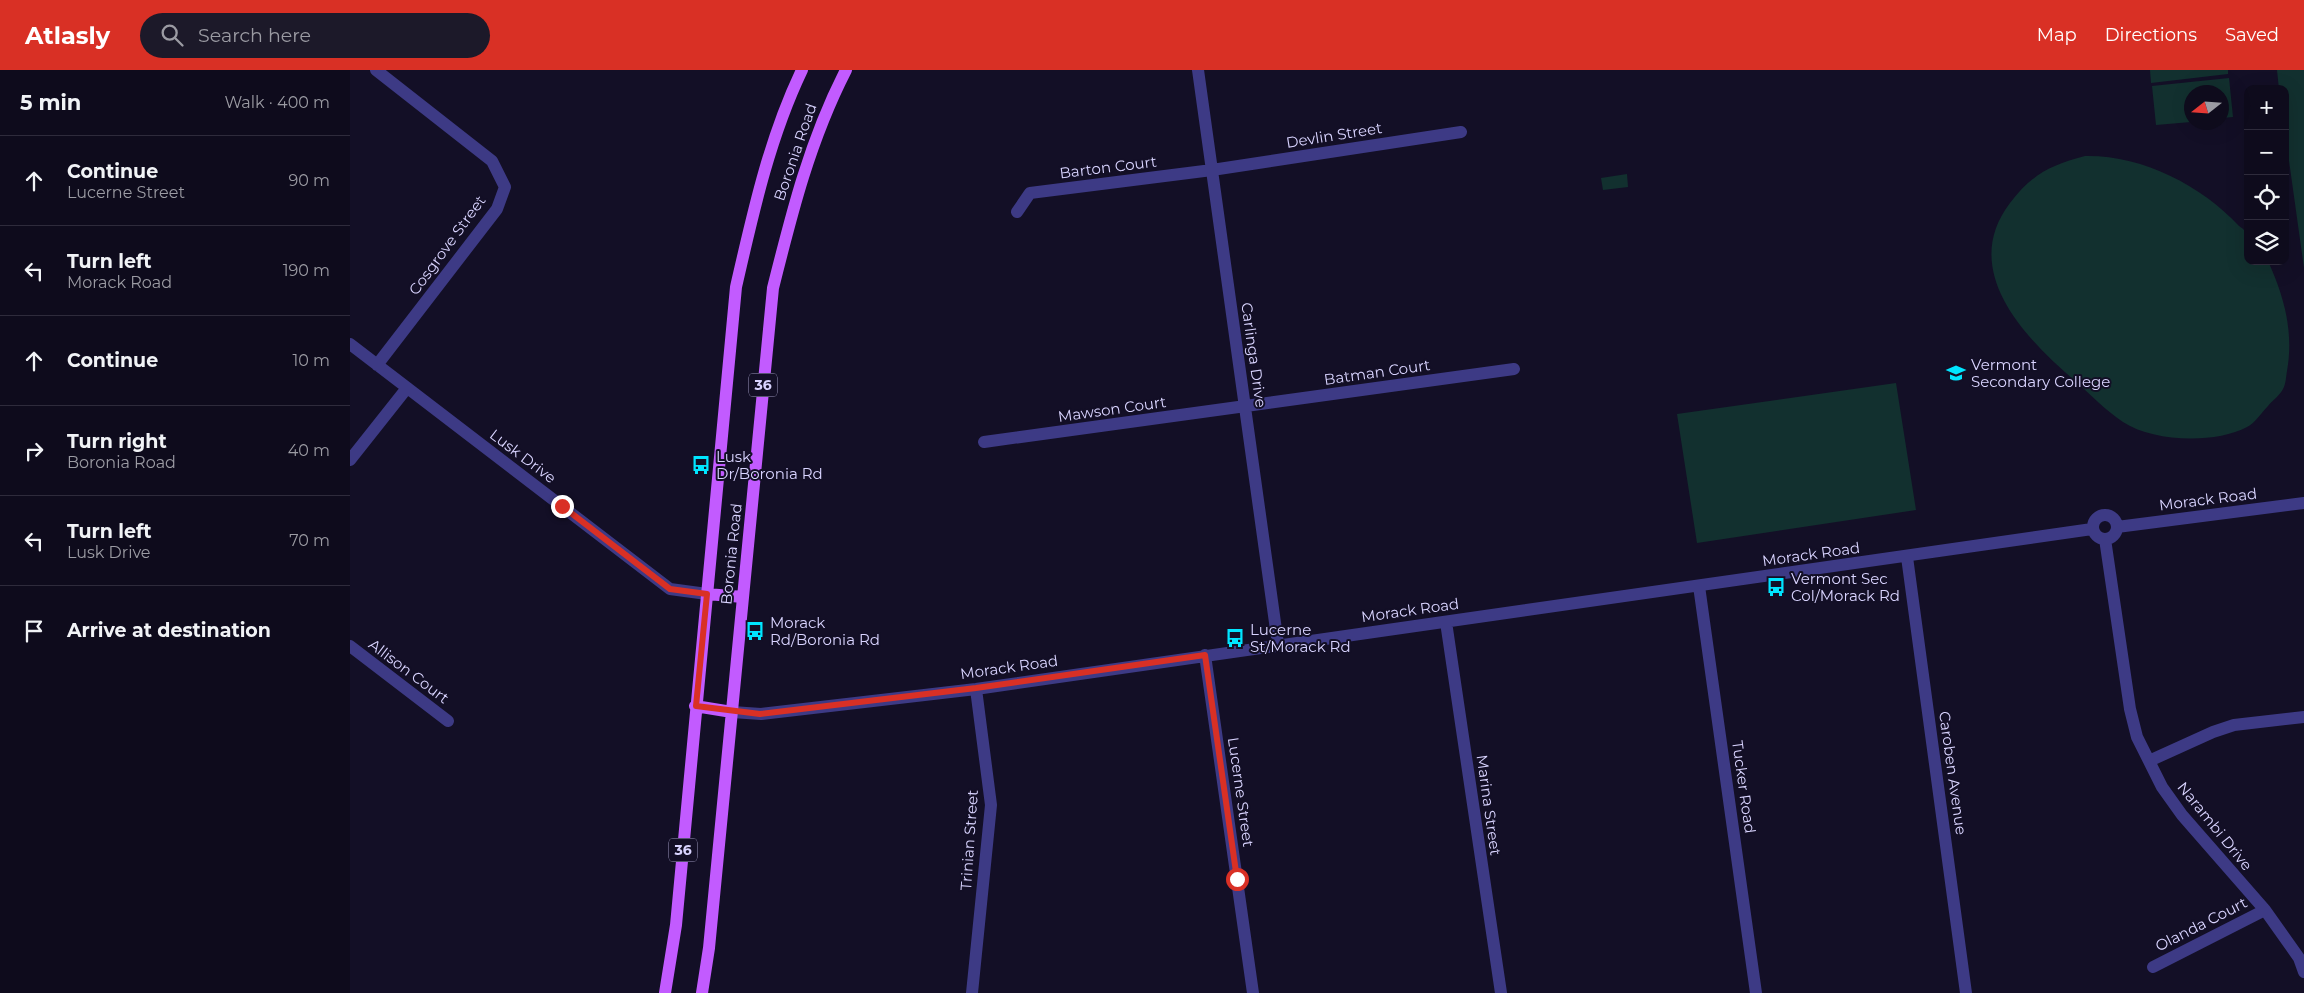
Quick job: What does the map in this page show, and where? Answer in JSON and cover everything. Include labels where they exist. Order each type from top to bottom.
[{"type":"main road","name":"Boronia Road","points":[[665,993],[676,925],[736,287],[759,188],[784,108],[802,70]]},
{"type":"main road","name":"Boronia Road","points":[[702,993],[709,948],[773,288],[795,200],[826,110],[846,70]]},
{"type":"main road","points":[[707,594],[743,596]]},
{"type":"main road","points":[[696,706],[732,712]]},
{"type":"street","name":"Cosgrove Street","points":[[376,70],[492,161],[505,187],[497,208],[377,364]]},
{"type":"street","name":"Carlinga Drive","points":[[1198,70],[1278,644]]},
{"type":"street","name":"Devlin Street","points":[[1212,170],[1461,132]]},
{"type":"street","name":"Barton Court","points":[[1017,212],[1030,193],[1212,170]]},
{"type":"street","name":"Lusk Drive","points":[[350,344],[670,589],[707,594]]},
{"type":"street","name":"Batman Court","points":[[1245,408],[1514,369]]},
{"type":"street","points":[[350,460],[407,388]]},
{"type":"street","name":"Mawson Court","points":[[984,442],[1245,408]]},
{"type":"street","name":"Morack Road","points":[[2117,527],[2304,502]]},
{"type":"street","points":[[2101,515],[2112,517],[2117,527],[2113,536],[2104,539],[2095,535],[2092,529],[2093,523],[2101,515]]},
{"type":"street","name":"Morack Road","points":[[732,712],[760,714],[976,688],[2092,529]]},
{"type":"street","name":"Narambi Drive","points":[[2104,539],[2130,709],[2137,737],[2162,787],[2182,815],[2265,910],[2302,957],[2304,972]]},
{"type":"street","name":"Caroben Avenue","points":[[1907,556],[1966,993]]},
{"type":"street","name":"Tucker Road","points":[[1700,586],[1756,993]]},
{"type":"street","name":"Marina Street","points":[[1446,622],[1501,993]]},
{"type":"street","name":"Allison Court","points":[[350,646],[448,721]]},
{"type":"street","name":"Lucerne Street","points":[[1205,655],[1254,993]]},
{"type":"street","name":"Trinian Street","points":[[972,993],[990,805],[976,688]]},
{"type":"street","points":[[2149,761],[2213,732],[2234,725],[2304,716]]},
{"type":"street","name":"Olanda Court","points":[[2153,967],[2265,910]]},
{"type":"green space","points":[[2150,70],[2228,70],[2228,74],[2151,83]]},
{"type":"green space","points":[[2277,70],[2304,70],[2304,268],[2289,161],[2289,85],[2279,85]]},
{"type":"green space","points":[[2229,78],[2233,117],[2229,117],[2229,85],[2184,85],[2184,123],[2156,125],[2152,86]]},
{"type":"green space","points":[[2085,156],[2106,157],[2149,167],[2169,175],[2207,198],[2244,230],[2244,265],[2270,265],[2279,287],[2286,314],[2289,357],[2283,389],[2250,425],[2234,432],[2202,438],[2167,437],[2136,429],[2110,412],[2055,363],[2018,323],[2004,300],[1995,277],[1991,253],[1996,228],[2010,203],[2026,185],[2043,172],[2062,163]]},
{"type":"green space","points":[[1627,174],[1628,187],[1603,190],[1601,178]]},
{"type":"green space","points":[[1896,383],[1916,510],[1697,543],[1677,414]]},
{"type":"place","name":"Vermont Secondary College","points":[[1956,373]]},
{"type":"place","name":"Lusk Dr/Boronia Rd","points":[[701,465]]},
{"type":"place","name":"Vermont Sec Col/Morack Rd","points":[[1776,587]]},
{"type":"place","name":"Morack Rd/Boronia Rd","points":[[755,631]]},
{"type":"place","name":"Lucerne St/Morack Rd","points":[[1235,638]]},
{"type":"route","points":[[562,506],[670,589],[707,594],[696,706],[760,714],[976,688],[1205,655],[1237,879]]}]
